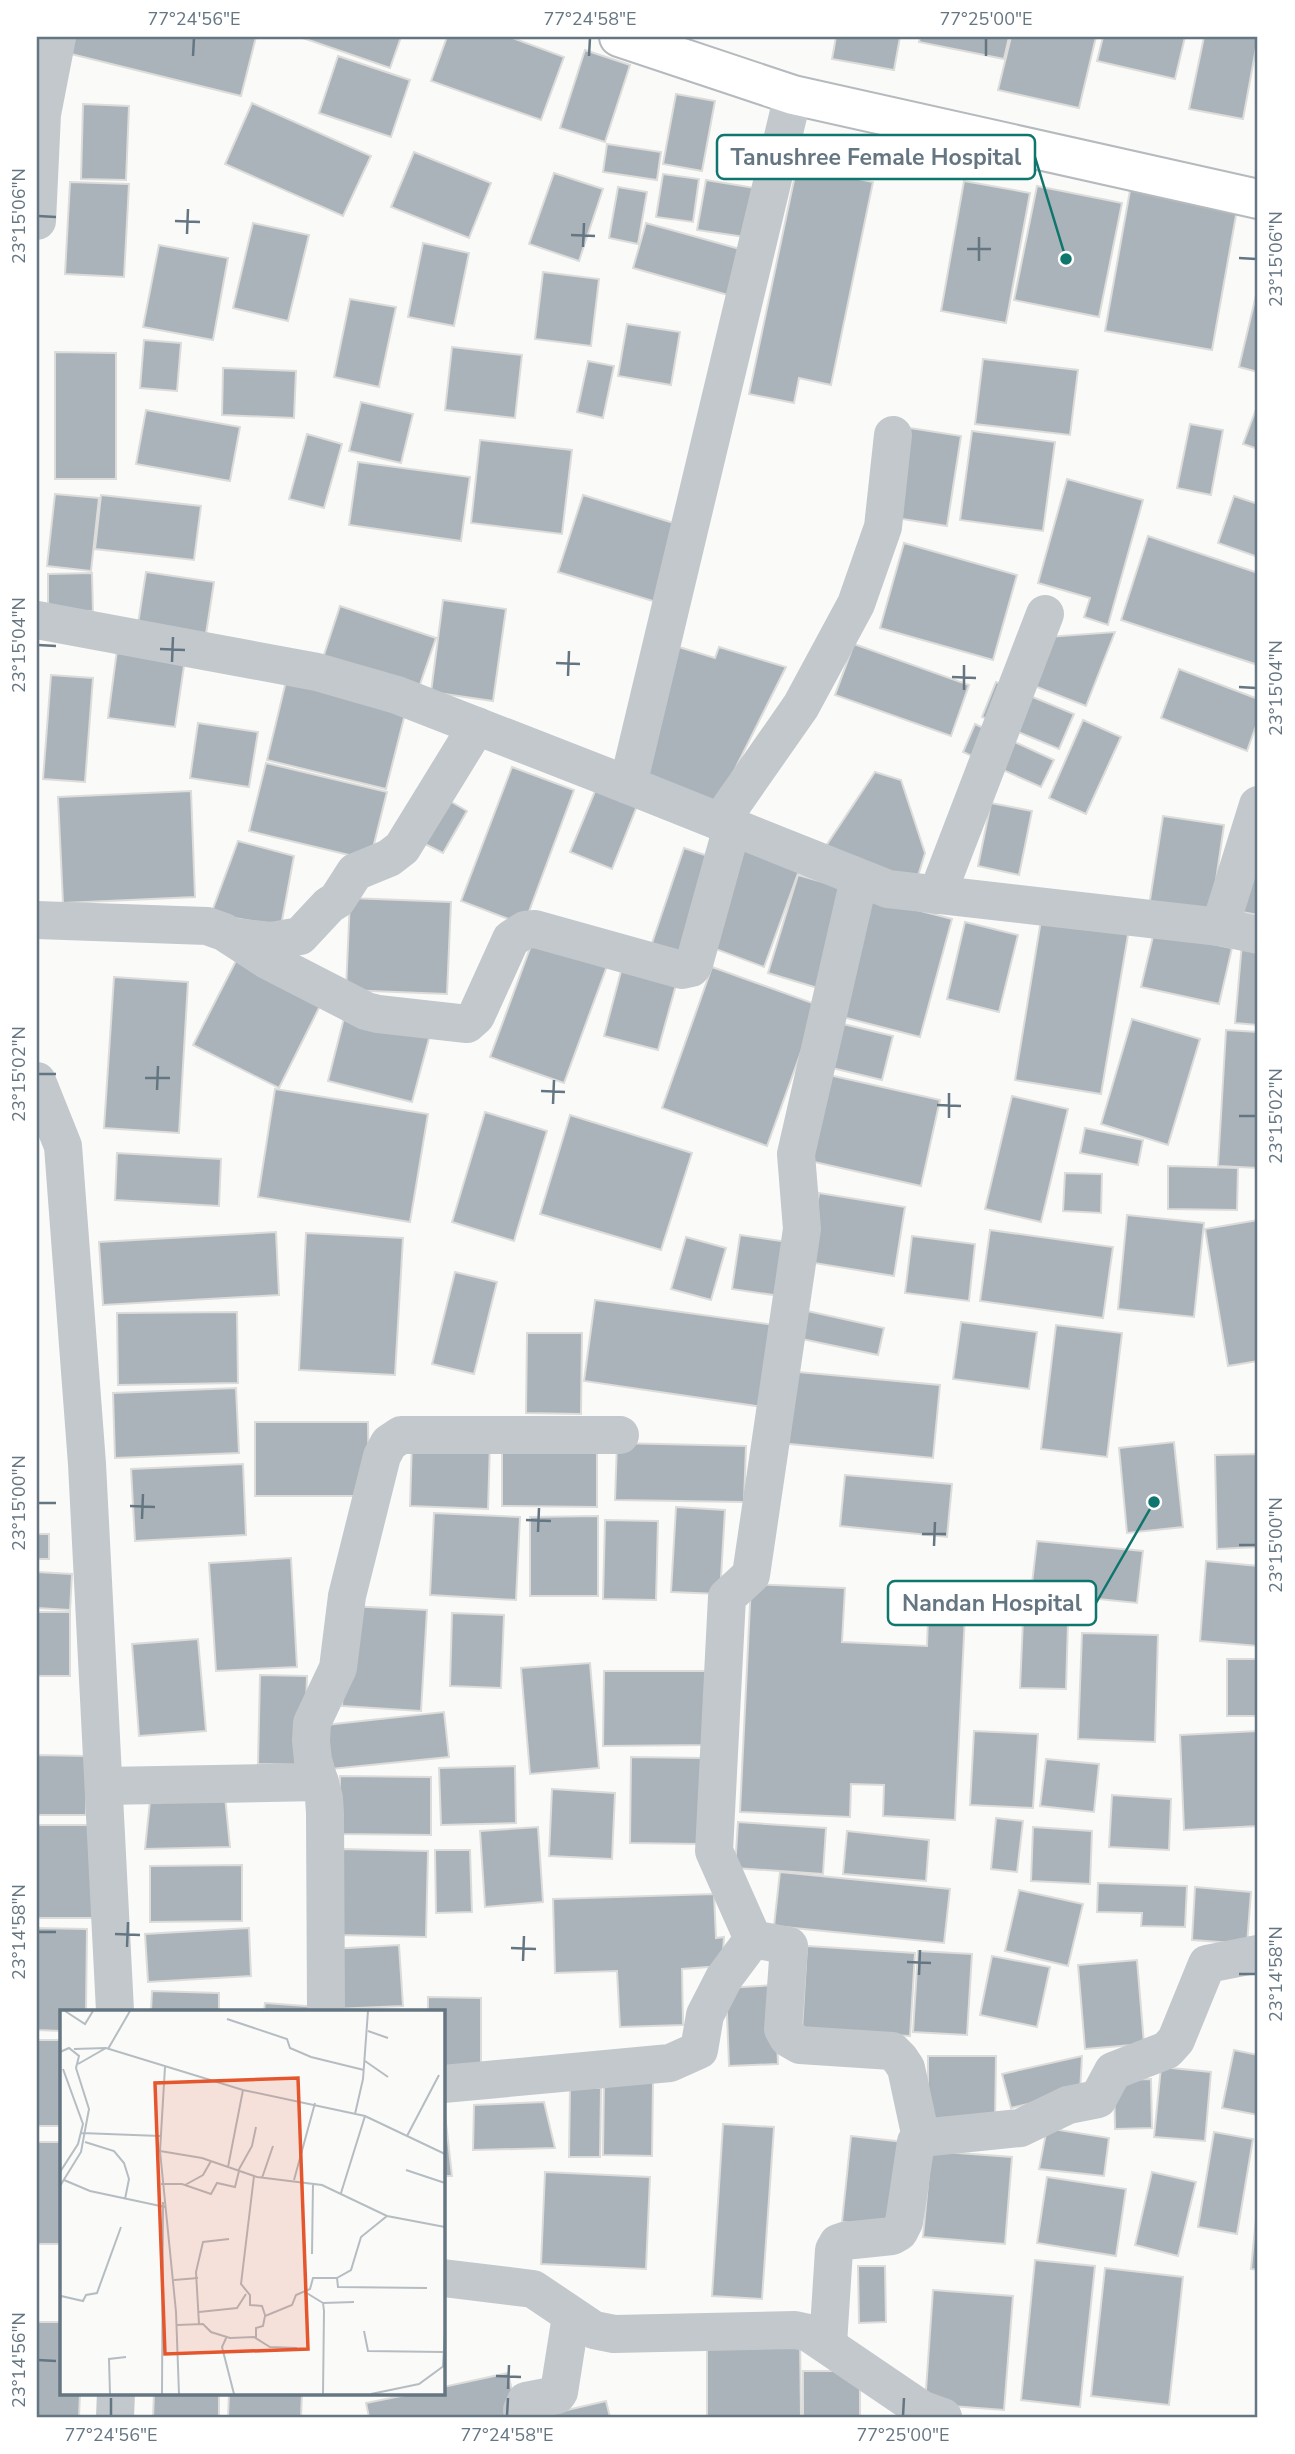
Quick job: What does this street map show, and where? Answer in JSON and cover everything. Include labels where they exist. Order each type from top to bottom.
[{"type":"main road","points":[[619,37],[793,95],[1258,199]]},
{"type":"street","points":[[37,221],[42,114],[57,37]]},
{"type":"street","points":[[628,785],[793,95]]},
{"type":"street","points":[[37,920],[207,926],[366,1011],[467,1024],[476,1016],[511,939],[525,930],[535,929],[682,970],[691,968],[726,824],[801,706],[856,604],[883,527],[893,435]]},
{"type":"street","points":[[937,895],[1045,614]]},
{"type":"street","points":[[37,620],[317,672],[397,695],[888,889],[1220,927],[1258,935]]},
{"type":"street","points":[[231,937],[272,941],[300,936],[337,900],[355,872],[389,858],[402,848],[477,726]]},
{"type":"street","points":[[1220,927],[1258,804]]},
{"type":"street","points":[[752,1939],[714,1851],[727,1597],[751,1576],[802,1229],[796,1154],[859,879]]},
{"type":"street","points":[[37,1081],[45,1124],[63,1146],[87,1464],[115,2010]]},
{"type":"street","points":[[326,2010],[325,1813],[313,1760],[312,1723],[338,1668],[346,1596],[382,1456],[389,1443],[401,1435],[620,1435]]},
{"type":"street","points":[[104,1786],[320,1782]]},
{"type":"street","points":[[444,2084],[670,2063],[699,2050],[705,2015],[724,1978],[752,1939]]},
{"type":"street","points":[[752,1939],[789,1946],[783,2029],[788,2038],[800,2045],[892,2051],[906,2068],[921,2138]]},
{"type":"street","points":[[828,2344],[834,2250],[838,2243],[844,2241],[892,2236],[899,2232],[904,2222],[916,2143],[921,2138],[1020,2128],[1068,2105],[1098,2099],[1113,2071],[1167,2050],[1176,2040],[1207,1964],[1258,1954]]},
{"type":"street","points":[[444,2278],[534,2289],[594,2330],[614,2334],[795,2330],[809,2333],[921,2409],[943,2417]]},
{"type":"street","points":[[524,2417],[522,2410],[526,2401],[557,2396],[559,2392],[571,2316]]},
{"type":"street","points":[[116,2394],[116,2417]]},
{"type":"building","points":[[71,37],[256,37],[241,96],[67,53]]},
{"type":"building","points":[[300,37],[401,37],[390,68]]},
{"type":"building","points":[[447,37],[510,37],[564,57],[541,120],[431,81]]},
{"type":"building","points":[[836,37],[900,37],[894,70],[832,59]]},
{"type":"building","points":[[920,37],[1009,37],[1004,59],[919,42]]},
{"type":"building","points":[[1011,37],[1096,37],[1079,108],[998,90]]},
{"type":"building","points":[[1103,37],[1185,37],[1175,79],[1097,61]]},
{"type":"building","points":[[1204,37],[1258,37],[1243,119],[1189,109]]},
{"type":"building","points":[[585,50],[630,65],[605,142],[560,128]]},
{"type":"building","points":[[338,56],[410,80],[391,137],[319,113]]},
{"type":"building","points":[[676,94],[715,101],[702,171],[663,164]]},
{"type":"building","points":[[252,103],[371,156],[343,216],[225,164]]},
{"type":"building","points":[[83,104],[129,106],[126,180],[81,179]]},
{"type":"building","points":[[607,144],[661,152],[657,180],[603,172]]},
{"type":"building","points":[[414,152],[491,183],[469,238],[391,207]]},
{"type":"building","points":[[797,166],[873,182],[831,385],[799,378],[794,403],[749,394]]},
{"type":"building","points":[[554,173],[603,189],[579,261],[529,244]]},
{"type":"building","points":[[663,174],[699,179],[693,222],[656,217]]},
{"type":"building","points":[[706,180],[761,189],[752,238],[697,230]]},
{"type":"building","points":[[964,181],[1030,193],[1006,323],[941,311]]},
{"type":"building","points":[[70,182],[129,184],[124,277],[65,274]]},
{"type":"building","points":[[1131,185],[1238,204],[1212,350],[1105,331]]},
{"type":"building","points":[[1037,186],[1122,203],[1099,317],[1014,300]]},
{"type":"building","points":[[618,187],[647,192],[638,244],[609,238]]},
{"type":"building","points":[[253,223],[309,235],[288,321],[233,308]]},
{"type":"building","points":[[646,223],[747,251],[735,297],[633,268]]},
{"type":"building","points":[[423,243],[469,253],[454,326],[408,317]]},
{"type":"building","points":[[159,245],[228,258],[213,340],[143,327]]},
{"type":"building","points":[[543,272],[599,279],[591,346],[535,339]]},
{"type":"building","points":[[1258,287],[1258,372],[1239,367]]},
{"type":"building","points":[[350,299],[396,307],[379,387],[334,377]]},
{"type":"building","points":[[627,324],[680,332],[671,385],[618,376]]},
{"type":"building","points":[[144,340],[181,343],[177,391],[140,388]]},
{"type":"building","points":[[452,347],[522,355],[515,418],[445,410]]},
{"type":"building","points":[[55,352],[116,353],[116,479],[55,479]]},
{"type":"building","points":[[983,359],[1078,370],[1070,435],[975,424]]},
{"type":"building","points":[[588,361],[614,366],[603,418],[577,412]]},
{"type":"building","points":[[223,368],[296,371],[294,418],[222,415]]},
{"type":"building","points":[[361,402],[413,414],[401,463],[349,451]]},
{"type":"building","points":[[1258,404],[1258,449],[1243,444]]},
{"type":"building","points":[[146,410],[240,427],[230,481],[136,464]]},
{"type":"building","points":[[1190,424],[1223,430],[1211,495],[1177,488]]},
{"type":"building","points":[[910,428],[961,436],[947,526],[896,518]]},
{"type":"building","points":[[972,431],[1055,442],[1043,531],[960,520]]},
{"type":"building","points":[[307,434],[342,444],[324,508],[289,499]]},
{"type":"building","points":[[480,440],[572,450],[562,534],[471,523]]},
{"type":"building","points":[[358,462],[470,477],[461,541],[349,525]]},
{"type":"building","points":[[1067,479],[1143,500],[1108,625],[1084,617],[1090,598],[1038,583]]},
{"type":"building","points":[[55,494],[99,498],[91,571],[47,566]]},
{"type":"building","points":[[101,495],[201,506],[194,560],[95,549]]},
{"type":"building","points":[[583,495],[680,525],[656,602],[558,572]]},
{"type":"building","points":[[1234,496],[1258,504],[1258,557],[1218,543]]},
{"type":"building","points":[[1148,536],[1258,573],[1258,665],[1121,620]]},
{"type":"building","points":[[904,543],[1017,575],[993,660],[880,628]]},
{"type":"building","points":[[146,572],[214,582],[204,647],[136,637]]},
{"type":"building","points":[[92,573],[93,611],[48,612],[48,574]]},
{"type":"building","points":[[443,600],[506,609],[493,701],[431,692]]},
{"type":"building","points":[[340,606],[436,638],[416,696],[321,664]]},
{"type":"building","points":[[1115,632],[1086,706],[1006,675],[1020,639]]},
{"type":"building","points":[[854,644],[969,685],[951,736],[835,695]]},
{"type":"building","points":[[679,647],[715,658],[719,647],[786,667],[713,813],[642,774]]},
{"type":"building","points":[[117,650],[185,659],[175,727],[108,718]]},
{"type":"building","points":[[1179,669],[1258,699],[1258,720],[1247,751],[1161,718]]},
{"type":"building","points":[[288,673],[408,702],[386,789],[267,760]]},
{"type":"building","points":[[51,675],[93,678],[85,782],[43,779]]},
{"type":"building","points":[[996,682],[1074,714],[1059,749],[982,717]]},
{"type":"building","points":[[1083,720],[1121,737],[1086,814],[1049,798]]},
{"type":"building","points":[[198,723],[258,732],[249,787],[190,778]]},
{"type":"building","points":[[975,724],[1054,760],[1041,787],[963,752]]},
{"type":"building","points":[[266,763],[387,792],[370,860],[249,831]]},
{"type":"building","points":[[512,767],[574,790],[524,925],[461,901]]},
{"type":"building","points":[[875,772],[901,780],[925,853],[915,886],[820,855]]},
{"type":"building","points":[[600,779],[641,796],[612,869],[570,852]]},
{"type":"building","points":[[191,791],[195,897],[63,903],[58,797]]},
{"type":"building","points":[[443,797],[467,811],[443,853],[419,841]]},
{"type":"building","points":[[991,803],[1032,811],[1019,875],[978,866]]},
{"type":"building","points":[[1163,816],[1224,825],[1210,922],[1148,913]]},
{"type":"building","points":[[238,841],[294,856],[281,926],[211,914]]},
{"type":"building","points":[[737,845],[800,868],[764,967],[702,944]]},
{"type":"building","points":[[684,848],[720,860],[685,964],[649,952]]},
{"type":"building","points":[[1258,850],[1258,915],[1242,912]]},
{"type":"building","points":[[798,875],[851,890],[821,989],[768,973]]},
{"type":"building","points":[[867,897],[952,919],[920,1037],[835,1015]]},
{"type":"building","points":[[350,898],[451,902],[447,994],[346,990]]},
{"type":"building","points":[[1042,914],[1129,929],[1101,1094],[1015,1080]]},
{"type":"building","points":[[965,922],[1018,935],[999,1012],[947,999]]},
{"type":"building","points":[[536,932],[610,958],[564,1083],[490,1057]]},
{"type":"building","points":[[1154,932],[1232,948],[1219,1004],[1141,987]]},
{"type":"building","points":[[1242,943],[1258,945],[1258,1025],[1235,1023]]},
{"type":"building","points":[[240,953],[325,996],[279,1088],[193,1045]]},
{"type":"building","points":[[624,960],[679,974],[658,1050],[604,1036]]},
{"type":"building","points":[[712,967],[818,1005],[767,1146],[662,1108]]},
{"type":"building","points":[[114,977],[188,982],[179,1133],[104,1128]]},
{"type":"building","points":[[345,1014],[430,1035],[412,1102],[328,1081]]},
{"type":"building","points":[[1132,1019],[1200,1039],[1168,1145],[1101,1124]]},
{"type":"building","points":[[839,1023],[893,1036],[882,1080],[828,1067]]},
{"type":"building","points":[[1226,1030],[1258,1032],[1258,1168],[1218,1166]]},
{"type":"building","points":[[829,1075],[940,1100],[921,1186],[810,1161]]},
{"type":"building","points":[[275,1089],[428,1114],[410,1222],[258,1197]]},
{"type":"building","points":[[1012,1096],[1068,1109],[1041,1222],[985,1209]]},
{"type":"building","points":[[485,1112],[547,1131],[514,1241],[452,1222]]},
{"type":"building","points":[[570,1115],[692,1153],[661,1250],[540,1214]]},
{"type":"building","points":[[1085,1128],[1143,1140],[1138,1165],[1080,1153]]},
{"type":"building","points":[[117,1153],[221,1159],[219,1206],[115,1200]]},
{"type":"building","points":[[1168,1166],[1238,1168],[1237,1210],[1168,1209]]},
{"type":"building","points":[[1065,1173],[1102,1174],[1101,1213],[1063,1211]]},
{"type":"building","points":[[819,1193],[905,1207],[894,1276],[808,1262]]},
{"type":"building","points":[[1127,1215],[1204,1223],[1194,1317],[1118,1309]]},
{"type":"building","points":[[1258,1220],[1258,1361],[1228,1366],[1205,1229]]},
{"type":"building","points":[[990,1230],[1113,1247],[1103,1318],[980,1301]]},
{"type":"building","points":[[276,1232],[279,1295],[103,1305],[99,1242]]},
{"type":"building","points":[[306,1233],[403,1238],[395,1375],[299,1370]]},
{"type":"building","points":[[740,1235],[788,1242],[780,1296],[732,1289]]},
{"type":"building","points":[[912,1236],[975,1244],[969,1301],[905,1293]]},
{"type":"building","points":[[686,1237],[726,1248],[711,1300],[671,1289]]},
{"type":"building","points":[[455,1272],[497,1282],[474,1374],[432,1364]]},
{"type":"building","points":[[595,1300],[775,1325],[763,1407],[584,1381]]},
{"type":"building","points":[[803,1310],[884,1328],[878,1355],[797,1338]]},
{"type":"building","points":[[237,1312],[238,1383],[118,1385],[117,1313]]},
{"type":"building","points":[[961,1322],[1037,1332],[1029,1389],[953,1379]]},
{"type":"building","points":[[1056,1325],[1122,1333],[1107,1457],[1041,1449]]},
{"type":"building","points":[[527,1333],[582,1333],[581,1414],[526,1413]]},
{"type":"building","points":[[787,1371],[940,1385],[933,1458],[780,1443]]},
{"type":"building","points":[[236,1388],[239,1453],[115,1458],[113,1393]]},
{"type":"building","points":[[255,1422],[368,1422],[369,1496],[255,1496]]},
{"type":"building","points":[[412,1441],[490,1444],[488,1509],[410,1506]]},
{"type":"building","points":[[502,1442],[597,1442],[597,1507],[502,1506]]},
{"type":"building","points":[[1174,1442],[1183,1527],[1127,1533],[1119,1448]]},
{"type":"building","points":[[617,1443],[746,1446],[744,1502],[615,1500]]},
{"type":"building","points":[[1258,1454],[1258,1547],[1217,1549],[1215,1455]]},
{"type":"building","points":[[243,1464],[246,1535],[135,1541],[131,1469]]},
{"type":"building","points":[[845,1475],[952,1484],[947,1537],[840,1526]]},
{"type":"building","points":[[676,1507],[725,1510],[720,1594],[671,1592]]},
{"type":"building","points":[[434,1513],[520,1517],[516,1600],[430,1595]]},
{"type":"building","points":[[598,1516],[598,1596],[530,1596],[530,1517]]},
{"type":"building","points":[[605,1520],[658,1521],[656,1600],[603,1599]]},
{"type":"building","points":[[37,1534],[49,1534],[49,1559],[37,1559]]},
{"type":"building","points":[[1037,1541],[1143,1551],[1137,1603],[1031,1592]]},
{"type":"building","points":[[291,1558],[297,1667],[216,1671],[209,1563]]},
{"type":"building","points":[[1206,1561],[1258,1566],[1258,1646],[1200,1641]]},
{"type":"building","points":[[37,1572],[72,1574],[70,1610],[37,1608]]},
{"type":"building","points":[[751,1584],[845,1588],[842,1642],[927,1646],[929,1593],[966,1594],[955,1820],[883,1816],[884,1785],[851,1784],[850,1817],[740,1812]]},
{"type":"building","points":[[348,1606],[427,1610],[421,1711],[342,1706]]},
{"type":"building","points":[[37,1612],[70,1612],[70,1676],[37,1676]]},
{"type":"building","points":[[452,1613],[504,1615],[501,1688],[450,1686]]},
{"type":"building","points":[[1023,1620],[1068,1621],[1066,1689],[1020,1688]]},
{"type":"building","points":[[1082,1633],[1158,1635],[1155,1742],[1078,1739]]},
{"type":"building","points":[[198,1639],[206,1731],[139,1736],[132,1644]]},
{"type":"building","points":[[1227,1659],[1258,1659],[1258,1716],[1227,1716]]},
{"type":"building","points":[[590,1663],[599,1768],[530,1774],[521,1668]]},
{"type":"building","points":[[604,1671],[706,1671],[706,1745],[603,1746]]},
{"type":"building","points":[[260,1675],[307,1676],[304,1765],[258,1764]]},
{"type":"building","points":[[444,1712],[449,1757],[321,1770],[316,1726]]},
{"type":"building","points":[[974,1731],[1038,1734],[1033,1808],[970,1805]]},
{"type":"building","points":[[1258,1731],[1258,1826],[1184,1830],[1180,1735]]},
{"type":"building","points":[[37,1755],[87,1756],[86,1815],[37,1815]]},
{"type":"building","points":[[631,1757],[702,1758],[701,1844],[630,1843]]},
{"type":"building","points":[[1046,1759],[1099,1764],[1094,1812],[1040,1806]]},
{"type":"building","points":[[515,1766],[516,1823],[441,1825],[439,1768]]},
{"type":"building","points":[[340,1776],[431,1777],[431,1835],[339,1834]]},
{"type":"building","points":[[552,1789],[615,1793],[612,1859],[549,1856]]},
{"type":"building","points":[[1112,1795],[1171,1799],[1169,1850],[1109,1847]]},
{"type":"building","points":[[225,1796],[230,1847],[145,1849],[150,1801]]},
{"type":"building","points":[[996,1818],[1023,1821],[1017,1872],[991,1869]]},
{"type":"building","points":[[738,1822],[826,1828],[823,1874],[735,1868]]},
{"type":"building","points":[[37,1825],[95,1825],[95,1918],[37,1918]]},
{"type":"building","points":[[538,1827],[543,1902],[485,1907],[480,1831]]},
{"type":"building","points":[[1033,1827],[1092,1831],[1090,1884],[1031,1881]]},
{"type":"building","points":[[847,1831],[929,1840],[926,1881],[843,1874]]},
{"type":"building","points":[[341,1849],[428,1851],[426,1937],[339,1935]]},
{"type":"building","points":[[435,1850],[470,1850],[472,1912],[436,1913]]},
{"type":"building","points":[[242,1865],[242,1921],[150,1922],[150,1866]]},
{"type":"building","points":[[780,1872],[950,1889],[944,1943],[774,1926]]},
{"type":"building","points":[[1098,1883],[1187,1886],[1185,1927],[1141,1926],[1142,1913],[1097,1912]]},
{"type":"building","points":[[1195,1887],[1251,1892],[1247,1944],[1192,1940]]},
{"type":"building","points":[[1019,1890],[1083,1904],[1068,1966],[1005,1951]]},
{"type":"building","points":[[714,1894],[716,1938],[724,1937],[722,1966],[682,1969],[683,2025],[620,2027],[617,1971],[555,1973],[553,1899]]},
{"type":"building","points":[[37,1928],[87,1929],[86,2010],[60,2010],[60,2031],[37,2030]]},
{"type":"building","points":[[249,1928],[251,1976],[148,1982],[145,1934]]},
{"type":"building","points":[[399,1945],[403,2006],[334,2009],[331,1949]]},
{"type":"building","points":[[807,1946],[915,1953],[910,2036],[802,2030]]},
{"type":"building","points":[[918,1951],[972,1954],[967,2035],[913,2032]]},
{"type":"building","points":[[992,1956],[1050,1967],[1037,2027],[980,2015]]},
{"type":"building","points":[[1137,1960],[1144,2044],[1085,2049],[1078,1965]]},
{"type":"building","points":[[775,1985],[778,2064],[729,2066],[726,1988]]},
{"type":"building","points":[[152,1991],[219,1993],[219,2010],[151,2010]]},
{"type":"building","points":[[428,1997],[481,1998],[481,2067],[444,2067],[444,2010],[428,2010]]},
{"type":"building","points":[[265,2003],[319,2007],[319,2010],[264,2010]]},
{"type":"building","points":[[37,2040],[60,2040],[60,2126],[37,2126]]},
{"type":"building","points":[[1234,2050],[1258,2055],[1258,2115],[1222,2108]]},
{"type":"building","points":[[928,2056],[996,2056],[995,2124],[928,2123]]},
{"type":"building","points":[[1082,2056],[1080,2092],[1011,2108],[1002,2074]]},
{"type":"building","points":[[1161,2067],[1211,2072],[1205,2141],[1154,2137]]},
{"type":"building","points":[[1151,2079],[1152,2128],[1115,2129],[1114,2080]]},
{"type":"building","points":[[604,2082],[653,2082],[652,2156],[603,2155]]},
{"type":"building","points":[[570,2088],[601,2088],[600,2157],[569,2157]]},
{"type":"building","points":[[544,2102],[555,2148],[473,2150],[474,2105]]},
{"type":"building","points":[[444,2114],[445,2114],[452,2176],[444,2176]]},
{"type":"building","points":[[723,2124],[774,2127],[762,2299],[712,2296]]},
{"type":"building","points":[[1047,2128],[1109,2138],[1104,2176],[1039,2169]]},
{"type":"building","points":[[1214,2132],[1253,2139],[1237,2234],[1198,2227]]},
{"type":"building","points":[[851,2136],[904,2142],[894,2228],[842,2222]]},
{"type":"building","points":[[37,2142],[60,2142],[60,2244],[37,2244]]},
{"type":"building","points":[[931,2151],[1012,2157],[1005,2244],[923,2237]]},
{"type":"building","points":[[545,2172],[650,2177],[646,2269],[541,2264]]},
{"type":"building","points":[[1152,2172],[1196,2182],[1178,2256],[1135,2245]]},
{"type":"building","points":[[1047,2177],[1126,2189],[1116,2256],[1037,2243]]},
{"type":"building","points":[[1258,2209],[1258,2270],[1251,2269]]},
{"type":"building","points":[[1035,2260],[1095,2266],[1080,2407],[1021,2400]]},
{"type":"building","points":[[858,2266],[885,2266],[886,2322],[859,2323]]},
{"type":"building","points":[[1105,2268],[1183,2277],[1169,2405],[1091,2396]]},
{"type":"building","points":[[933,2290],[1013,2296],[1004,2410],[925,2404]]},
{"type":"building","points":[[37,2322],[60,2322],[60,2394],[80,2394],[79,2417],[37,2417]]},
{"type":"building","points":[[707,2334],[800,2335],[801,2417],[707,2417]]},
{"type":"building","points":[[803,2371],[860,2371],[860,2417],[803,2417]]},
{"type":"building","points":[[508,2373],[518,2417],[369,2417],[366,2403],[411,2394],[444,2394],[444,2387]]},
{"type":"building","points":[[154,2394],[219,2394],[219,2417],[153,2417]]},
{"type":"building","points":[[229,2394],[302,2394],[301,2417],[228,2417]]},
{"type":"building","points":[[606,2401],[610,2417],[537,2417]]},
{"type":"place","name":"Tanushree Female Hospital","points":[[1066,259]]},
{"type":"place","name":"Nandan Hospital","points":[[1154,1502]]}]
